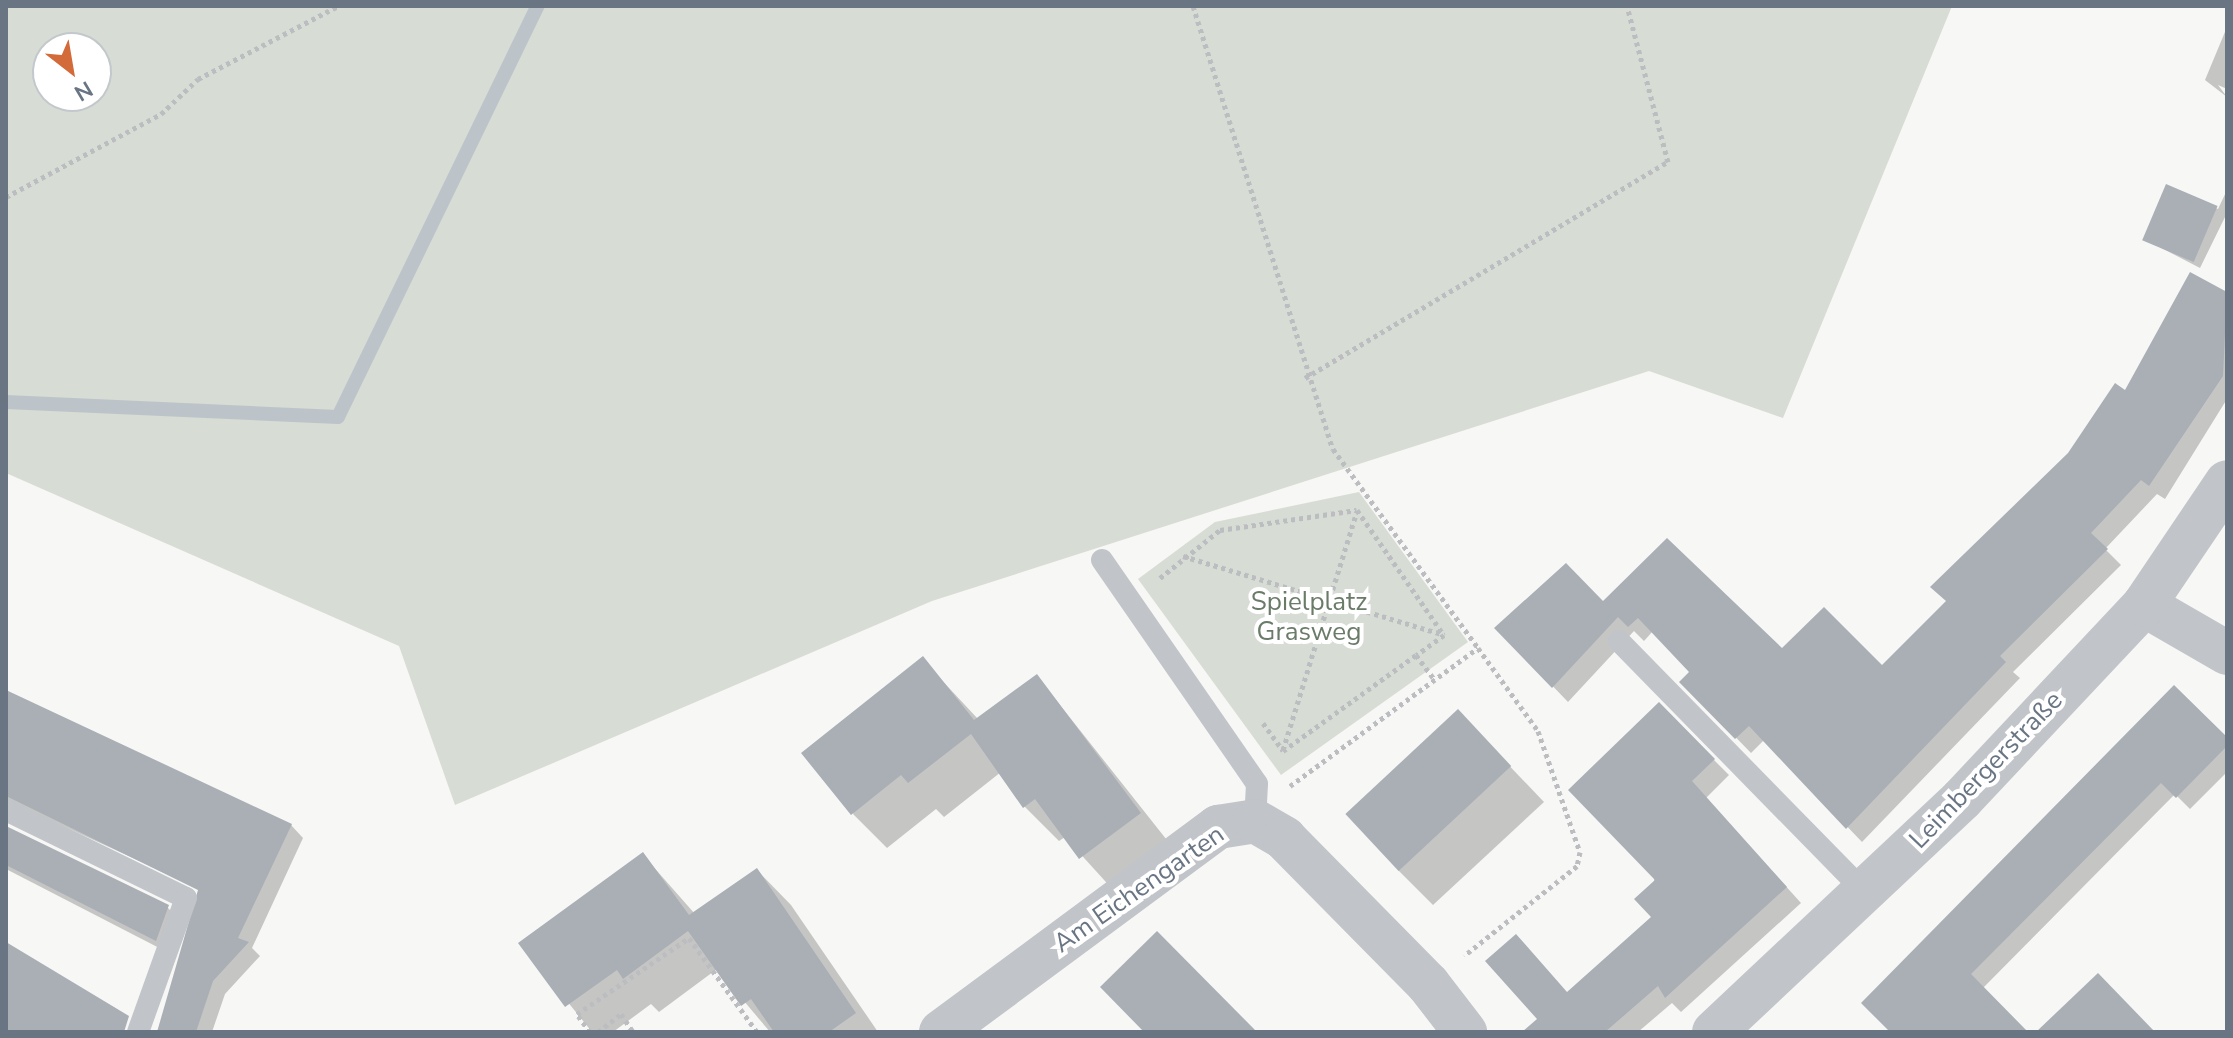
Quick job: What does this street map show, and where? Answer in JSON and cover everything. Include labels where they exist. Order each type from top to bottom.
[{"type":"street","name":"Leimbergerstraße","points":[[1714,1032],[1865,892],[2144,605],[2227,482]]},
{"type":"street","points":[[2144,605],[2227,653]]},
{"type":"street","name":"Am Eichengarten","points":[[941,1032],[1218,827],[1255,821],[1284,838],[1428,984],[1465,1032]]},
{"type":"lane","points":[[1102,560],[1257,784],[1255,821]]},
{"type":"lane","points":[[1619,641],[1865,892]]},
{"type":"lane","points":[[6,810],[186,898],[138,1032]]},
{"type":"path","points":[[6,197],[161,114],[198,79],[338,6]]},
{"type":"path","points":[[1193,6],[1305,378],[1333,449],[1538,731],[1580,852],[1577,866],[1428,984]]},
{"type":"path","points":[[1305,378],[1668,162],[1627,6]]},
{"type":"path","points":[[1166,587],[1157,574],[1220,530],[1357,510]]},
{"type":"path","points":[[1283,751],[1326,600],[1357,510]]},
{"type":"path","points":[[1357,510],[1444,635]]},
{"type":"path","points":[[1182,556],[1444,635]]},
{"type":"path","points":[[1283,751],[1444,635]]},
{"type":"path","points":[[1255,821],[1281,793],[1478,648]]},
{"type":"path","points":[[1416,655],[1435,680]]},
{"type":"path","points":[[1256,713],[1283,751]]},
{"type":"path","points":[[590,1032],[577,1014],[689,938],[757,1032]]},
{"type":"path","points":[[598,1032],[621,1014],[633,1032]]},
{"type":"green space","points":[[6,6],[1952,6],[1783,418],[1649,371],[932,601],[455,805],[399,646],[6,473]]},
{"type":"green space","name":"Spielplatz Grasweg","points":[[1359,492],[1468,642],[1281,775],[1138,579],[1215,522]]},
{"type":"building","points":[[2166,184],[2218,206],[2194,262],[2142,240]]},
{"type":"building","points":[[2190,272],[2227,292],[2223,376],[2149,486],[2141,480],[2091,533],[2108,549],[2000,656],[2006,662],[1846,829],[1749,726],[1735,739],[1679,682],[1689,672],[1638,618],[1628,627],[1618,617],[1552,688],[1494,628],[1566,563],[1603,601],[1667,538],[1782,648],[1824,607],[1882,665],[1946,601],[1930,587],[2068,453],[2115,383],[2125,390]]},
{"type":"building","points":[[923,656],[974,720],[1037,674],[1141,813],[1079,859],[1035,799],[1023,808],[971,734],[908,783],[901,775],[851,815],[801,753]]},
{"type":"building","points":[[2174,685],[2227,737],[2227,746],[2176,798],[2161,783],[1971,974],[2028,1032],[1890,1032],[1861,1003]]},
{"type":"building","points":[[6,690],[292,824],[238,938],[249,942],[213,981],[196,1032],[157,1032],[198,890],[6,796]]},
{"type":"building","points":[[1659,702],[1715,759],[1692,781],[1787,887],[1665,998],[1658,986],[1605,1032],[1522,1032],[1537,1019],[1485,961],[1516,934],[1567,992],[1651,917],[1634,899],[1655,880],[1568,790]]},
{"type":"building","points":[[1458,709],[1511,766],[1399,871],[1345,814]]},
{"type":"building","points":[[6,826],[169,905],[156,941],[6,865]]},
{"type":"building","points":[[643,852],[689,915],[757,868],[856,1013],[829,1032],[774,1032],[751,999],[741,1006],[688,931],[623,979],[617,970],[565,1007],[518,943]]},
{"type":"building","points":[[1157,931],[1257,1032],[1144,1032],[1100,987]]},
{"type":"building","points":[[6,942],[129,1016],[124,1032],[6,1032]]},
{"type":"building","points":[[2098,973],[2155,1032],[2036,1032]]},
{"type":"waterway","points":[[6,402],[338,417],[538,6]]}]
